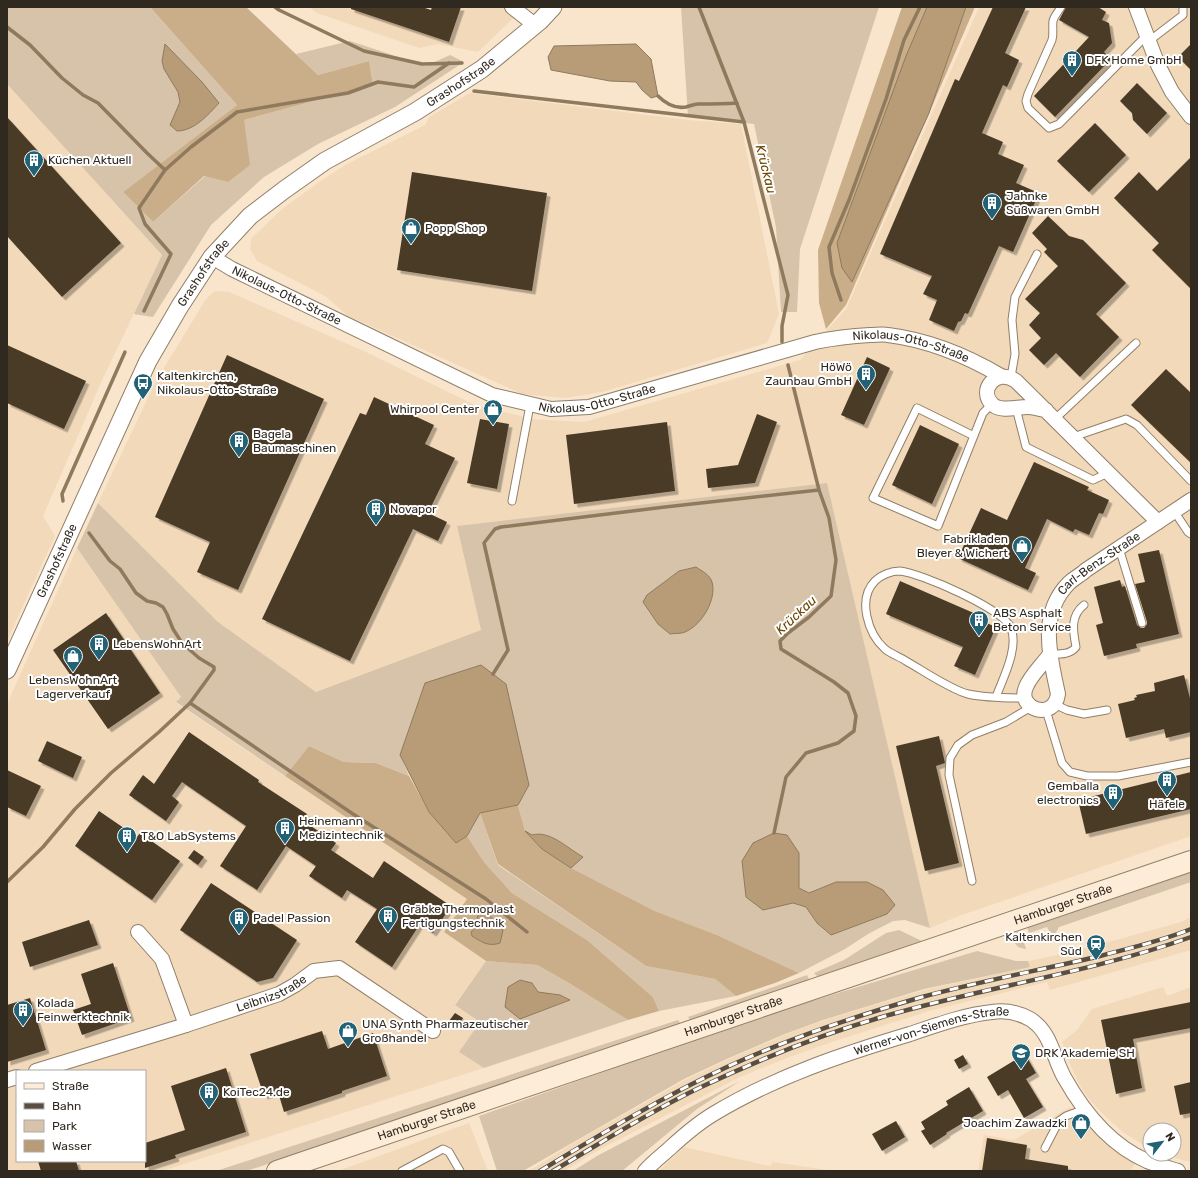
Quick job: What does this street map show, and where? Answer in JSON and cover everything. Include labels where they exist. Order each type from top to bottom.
[{"type":"main road","name":"Hamburger Straße","points":[[277,1171],[1191,861]]},
{"type":"street","points":[[512,7],[535,25]]},
{"type":"street","name":"Grashofstraße","points":[[7,670],[148,361],[180,306],[212,257],[250,216],[284,190],[325,161],[415,112],[482,69],[535,25],[554,7]]},
{"type":"street","points":[[1136,7],[1158,65],[1172,92],[1191,117]]},
{"type":"street","name":"Nikolaus-Otto-Straße","points":[[212,257],[232,269],[492,395],[551,409],[590,408],[815,342],[846,336],[887,334],[924,343],[974,361],[1006,377],[1073,436],[1158,522]]},
{"type":"street","points":[[1006,377],[991,381],[988,386],[988,397],[992,404],[999,408],[1028,407],[1050,415]]},
{"type":"street","name":"Carl-Benz-Straße","points":[[1050,707],[1058,694],[1050,654],[1048,632],[1050,616],[1058,597],[1069,583],[1191,500]]},
{"type":"street","points":[[1050,654],[1026,687],[1028,703],[1036,710],[1050,707]]},
{"type":"street","points":[[138,932],[162,959],[186,1025]]},
{"type":"street","name":"Leibnizstraße","points":[[39,1070],[186,1025],[279,994],[295,985],[314,971],[339,968],[433,1031]]},
{"type":"street","name":"Werner-von-Siemens-Straße","points":[[645,1171],[694,1127],[713,1114],[754,1091],[793,1074],[884,1042],[957,1019],[993,1011],[1015,1013],[1031,1020],[1044,1032],[1051,1044],[1063,1076],[1085,1109],[1102,1130],[1128,1150],[1144,1166],[1178,1171]]},
{"type":"lane","points":[[1061,7],[1054,18],[1054,32],[1052,40],[1026,101],[1028,108],[1049,128],[1059,124],[1148,38],[1183,15],[1183,7]]},
{"type":"lane","points":[[1006,377],[1015,354],[1012,320],[1016,297],[1037,254]]},
{"type":"lane","points":[[1050,415],[1136,343]]},
{"type":"lane","points":[[974,436],[917,408],[872,498],[938,526],[974,436],[983,413],[992,404]]},
{"type":"lane","points":[[512,501],[530,405]]},
{"type":"lane","points":[[1016,408],[1026,447],[1093,480],[1108,472]]},
{"type":"lane","points":[[1073,436],[1126,419],[1137,425],[1191,480]]},
{"type":"lane","points":[[1174,511],[1188,532],[1191,534]]},
{"type":"lane","points":[[1119,548],[1142,623]]},
{"type":"lane","points":[[996,697],[1011,657],[1013,645],[1011,627],[1005,619],[988,607],[924,577],[899,571],[886,573],[875,580],[868,590],[866,606],[869,622],[875,636],[886,649],[966,693],[1028,703]]},
{"type":"lane","points":[[1050,654],[1063,654],[1073,651],[1076,647],[1072,626],[1078,609],[1084,605]]},
{"type":"lane","points":[[972,881],[949,774],[950,758],[958,745],[972,735],[1006,722],[1028,703]]},
{"type":"lane","points":[[1107,710],[1084,714],[1050,707],[1062,763],[1070,772],[1087,776],[1118,776],[1191,762]]},
{"type":"lane","points":[[1045,1148],[1059,1121],[1066,1116],[1085,1109]]},
{"type":"lane","points":[[402,1171],[442,1149],[449,1152],[460,1171]]},
{"type":"shaded area","points":[[150,7],[246,7],[318,75],[369,61],[373,85],[244,120],[250,165],[228,182],[204,176],[153,222],[123,192],[237,105]]},
{"type":"shaded area","points":[[309,7],[525,7],[478,52],[438,44],[419,48],[317,13]]},
{"type":"shaded area","points":[[902,7],[975,7],[846,305],[826,329],[819,303],[818,250]]},
{"type":"shaded area","points":[[979,7],[1191,7],[1191,836],[959,916],[930,928],[826,483],[457,526],[481,630],[316,692],[218,622],[98,503],[156,381],[206,299],[215,291],[229,292],[366,352],[475,405],[532,419],[584,422],[800,360],[846,309]]},
{"type":"shaded area","points":[[7,84],[162,255],[103,378],[43,516],[55,536],[7,641]]},
{"type":"shaded area","points":[[470,93],[689,120],[741,124],[779,314],[767,343],[602,392],[565,398],[522,394],[348,316],[325,296],[257,261],[250,249],[251,239],[282,209],[347,164],[425,125],[429,117]]},
{"type":"shaded area","points":[[77,548],[181,697],[176,703],[467,899],[444,932],[486,961],[455,1004],[480,1022],[459,1052],[484,1068],[162,1171],[7,1171],[7,704]]},
{"type":"shaded area","points":[[309,746],[344,762],[376,763],[409,776],[429,812],[456,843],[467,836],[484,862],[512,893],[587,940],[653,997],[659,1011],[628,1020],[537,965],[486,961],[444,932],[467,899],[285,776]],"holes":[[[485,911],[491,919],[498,923],[493,945],[481,942],[472,936],[471,932],[479,925]]]},
{"type":"shaded area","points":[[518,805],[525,831],[542,849],[571,868],[655,911],[717,935],[799,973],[736,996],[715,979],[646,966],[498,864],[480,813]]},
{"type":"shaded area","points":[[1191,917],[1191,950],[1050,990],[1047,982],[929,1011],[838,1040],[792,1056],[740,1077],[595,1152],[564,1171],[529,1171],[575,1142],[685,1080],[789,1033],[825,1020],[924,990],[1030,967],[1028,961],[1116,940],[1181,922]]},
{"type":"shaded area","points":[[1163,987],[1167,996],[1191,987],[1191,1161],[1182,1160],[1182,1122],[1142,1122],[1142,1144],[1124,1133],[1104,1115],[1089,1099],[1079,1084],[1062,1042],[1077,1030],[1092,1009]]},
{"type":"shaded area","points":[[1070,1107],[1102,1140],[1135,1164],[1130,1171],[978,1171],[984,1135],[1014,1140]]},
{"type":"shaded area","points":[[469,1123],[488,1171],[338,1171]]},
{"type":"shaded area","points":[[684,1147],[770,1166],[773,1162],[834,1171],[659,1171]]},
{"type":"green space","points":[[7,7],[150,7],[237,105],[123,192],[153,222],[205,176],[228,182],[244,120],[373,85],[369,61],[318,75],[296,54],[350,41],[426,66],[450,55],[464,62],[395,107],[318,144],[264,177],[211,225],[153,317],[134,314],[162,255],[7,84]]},
{"type":"green space","points":[[681,7],[879,7],[800,249],[797,312],[781,312],[776,227],[754,124],[688,117]]},
{"type":"green space","points":[[827,483],[930,928],[905,920],[893,921],[868,934],[845,949],[799,973],[717,935],[655,911],[571,868],[525,831],[518,805],[527,789],[400,755],[409,776],[376,763],[344,762],[309,746],[285,776],[176,702],[181,697],[77,548],[98,503],[218,622],[316,692],[481,630],[457,526]],"holes":[[[696,567],[658,624],[643,602],[660,585],[679,571]],[[799,853],[799,888],[809,893],[836,882],[817,923],[806,907],[793,903]]]},
{"type":"green space","points":[[480,813],[498,865],[646,966],[715,979],[736,996],[659,1011],[653,997],[587,940],[512,893],[484,862],[467,836]]},
{"type":"green space","points":[[1191,870],[1191,882],[1059,927],[1055,934],[1051,935],[1047,927],[1029,933],[1027,927]]},
{"type":"green space","points":[[899,930],[924,942],[820,979],[814,973],[844,960],[886,933]]},
{"type":"green space","points":[[1020,930],[1026,949],[1018,947],[1013,941],[1014,934]]},
{"type":"green space","points":[[977,951],[1016,961],[1028,961],[1030,967],[924,989],[823,1020],[785,1034],[684,1079],[523,1171],[497,1171],[479,1116],[755,1018]]},
{"type":"green space","points":[[486,961],[537,965],[628,1020],[484,1068],[459,1052],[480,1022],[455,1005]],"holes":[[[538,992],[570,1000],[552,1007],[538,1011]]]},
{"type":"green space","points":[[807,975],[809,979],[808,983],[692,1023],[688,1017]]},
{"type":"green space","points":[[678,1020],[680,1023],[678,1027],[417,1116],[246,1171],[216,1171]]},
{"type":"green space","points":[[740,1081],[697,1109],[622,1171],[573,1171],[597,1156]]},
{"type":"water","points":[[927,7],[966,7],[929,113],[852,282],[842,268],[837,243],[906,56]]},
{"type":"water","points":[[165,44],[202,82],[219,103],[200,122],[183,130],[177,131],[170,125],[180,102],[178,92],[164,69],[162,61]]},
{"type":"water","points":[[636,44],[651,59],[658,96],[651,98],[636,82],[610,81],[551,70],[548,57],[554,46]]},
{"type":"water","points":[[696,567],[708,575],[712,582],[712,596],[707,611],[691,629],[683,633],[670,634],[658,624],[643,602],[647,595],[679,571]]},
{"type":"water","points":[[481,665],[506,684],[529,785],[518,805],[480,813],[467,836],[456,843],[429,812],[400,755],[425,683]]},
{"type":"water","points":[[525,831],[532,835],[539,834],[552,837],[583,857],[571,868],[542,849]]},
{"type":"water","points":[[774,833],[787,835],[799,853],[799,888],[809,893],[836,882],[867,882],[883,890],[895,905],[887,914],[831,935],[817,923],[806,907],[793,903],[763,910],[746,897],[742,861],[753,843]]},
{"type":"water","points":[[485,911],[503,930],[500,943],[489,944],[472,936],[471,932],[479,925],[477,919],[479,912]]},
{"type":"water","points":[[520,980],[532,983],[538,992],[560,995],[570,1000],[520,1019],[505,1007],[508,987]]},
{"type":"building","points":[[351,7],[422,7],[431,10],[432,7],[461,7],[449,42],[351,9]]},
{"type":"building","points":[[993,7],[1026,7],[1005,53],[1019,60],[1007,87],[1003,85],[982,133],[1003,142],[998,154],[1024,165],[1016,183],[1039,193],[1013,252],[999,246],[968,314],[965,313],[961,321],[958,322],[954,331],[929,320],[937,300],[923,294],[932,276],[880,254],[955,79],[959,81]]},
{"type":"building","name":"DFK Home GmbH","points":[[1066,7],[1098,7],[1106,12],[1102,20],[1109,23],[1112,43],[1104,52],[1111,59],[1055,117],[1034,96],[1089,37],[1059,20]]},
{"type":"building","points":[[1191,44],[1191,70],[1178,57]]},
{"type":"building","points":[[1137,83],[1167,113],[1147,134],[1133,120],[1132,113],[1120,101]]},
{"type":"building","name":"Küchen Aktuell","points":[[7,117],[121,243],[62,297],[7,236]]},
{"type":"building","points":[[1095,123],[1126,155],[1089,192],[1057,161]]},
{"type":"building","points":[[1191,157],[1191,289],[1152,250],[1159,243],[1114,198],[1139,172],[1157,191]]},
{"type":"building","points":[[412,172],[547,193],[532,291],[397,270]]},
{"type":"building","points":[[1048,216],[1069,236],[1083,240],[1126,283],[1096,314],[1119,337],[1080,377],[1056,353],[1044,365],[1029,350],[1041,338],[1029,325],[1040,313],[1025,299],[1058,266],[1044,252],[1047,249],[1032,233]]},
{"type":"building","points":[[7,345],[86,381],[64,429],[7,403]]},
{"type":"building","name":"Bagela Baumaschinen","points":[[227,355],[324,399],[238,590],[197,572],[210,542],[155,517]]},
{"type":"building","name":"HöWö Zaunbau GmbH","points":[[867,357],[890,368],[864,425],[841,415]]},
{"type":"building","points":[[1166,369],[1191,393],[1191,463],[1131,405]]},
{"type":"building","name":"Novapor","points":[[374,397],[434,425],[425,444],[455,458],[428,513],[447,522],[438,541],[413,529],[350,661],[262,619],[360,413],[366,415]]},
{"type":"building","points":[[757,414],[777,422],[755,483],[708,488],[706,469],[738,465]]},
{"type":"building","points":[[480,419],[509,424],[497,489],[467,483]]},
{"type":"building","points":[[667,422],[675,491],[574,504],[566,435]]},
{"type":"building","points":[[920,425],[959,444],[932,504],[892,485]]},
{"type":"building","points":[[1034,462],[1089,487],[1087,490],[1109,500],[1103,514],[1099,513],[1089,535],[1075,529],[1073,532],[1047,519],[1025,568],[1036,573],[1028,590],[958,558],[981,508],[1007,520]]},
{"type":"building","points":[[1159,550],[1179,634],[1136,644],[1137,648],[1104,656],[1096,625],[1103,623],[1094,587],[1120,580],[1122,587],[1125,586],[1137,625],[1144,628],[1147,622],[1135,584],[1145,582],[1138,554]]},
{"type":"building","points":[[900,581],[976,614],[975,618],[996,627],[975,675],[954,666],[963,647],[886,614]]},
{"type":"building","name":"LebensWohnArt","points":[[106,613],[160,693],[108,729],[53,650]]},
{"type":"building","points":[[1184,675],[1191,702],[1191,732],[1166,738],[1164,729],[1126,738],[1118,704],[1135,700],[1134,698],[1137,697],[1136,695],[1155,691],[1154,683]]},
{"type":"building","points":[[189,732],[259,780],[258,782],[307,814],[302,820],[336,843],[331,850],[373,878],[384,861],[451,906],[433,933],[420,924],[392,967],[355,942],[377,909],[347,890],[342,898],[309,876],[316,866],[286,846],[257,890],[220,866],[246,826],[182,782],[172,796],[179,802],[166,821],[129,795],[143,775],[154,784]]},
{"type":"building","points":[[939,736],[945,763],[936,766],[959,863],[925,871],[896,746]]},
{"type":"building","points":[[47,741],[82,757],[73,778],[38,761]]},
{"type":"building","points":[[7,770],[41,786],[26,816],[7,807]]},
{"type":"building","points":[[1191,772],[1191,809],[1086,834],[1078,800]]},
{"type":"building","name":"T&O LabSystems","points":[[99,811],[137,837],[140,833],[180,861],[152,900],[75,846]]},
{"type":"building","points":[[194,850],[204,857],[198,865],[188,858]]},
{"type":"building","name":"Padel Passion","points":[[211,883],[297,940],[273,978],[257,982],[180,930]]},
{"type":"building","points":[[89,920],[98,945],[30,967],[22,942]]},
{"type":"building","points":[[113,963],[131,1018],[82,1035],[73,1010],[91,1004],[81,974]]},
{"type":"building","name":"Kolada Feinwerktechnik","points":[[30,998],[46,1050],[7,1062],[7,1005]]},
{"type":"building","points":[[1191,1002],[1191,1028],[1133,1039],[1142,1088],[1116,1094],[1101,1020]]},
{"type":"building","points":[[455,1013],[463,1018],[458,1027],[449,1021]]},
{"type":"building","points":[[322,1031],[328,1049],[373,1033],[387,1076],[342,1091],[342,1093],[284,1112],[278,1092],[264,1096],[250,1054]]},
{"type":"building","points":[[1025,1054],[1036,1073],[1026,1079],[1043,1107],[1024,1118],[1008,1090],[998,1096],[987,1077]]},
{"type":"building","points":[[963,1055],[968,1064],[959,1069],[954,1060]]},
{"type":"building","name":"KoiTec24.de","points":[[226,1068],[246,1132],[175,1155],[176,1158],[145,1168],[146,1143],[185,1130],[171,1086]]},
{"type":"building","points":[[1191,1082],[1191,1113],[1180,1115],[1174,1086]]},
{"type":"building","points":[[969,1087],[983,1111],[946,1133],[947,1134],[930,1145],[921,1131],[925,1129],[921,1122],[948,1105],[946,1101]]},
{"type":"building","points":[[896,1121],[905,1137],[882,1151],[872,1134]]},
{"type":"building","points":[[987,1138],[1027,1145],[1025,1159],[1068,1166],[1068,1171],[982,1171]]},
{"type":"building","points":[[38,1162],[76,1162],[79,1171],[41,1171]]},
{"type":"waterway","points":[[275,7],[364,51],[422,64],[462,63]]},
{"type":"waterway","name":"Krückau","points":[[699,7],[744,122],[788,295],[782,326],[782,342]]},
{"type":"waterway","points":[[841,300],[832,273],[829,247],[849,200],[886,99],[904,40],[920,7]]},
{"type":"waterway","points":[[7,27],[30,45],[62,78],[83,95],[98,103],[165,170]]},
{"type":"waterway","points":[[144,311],[171,254],[145,224],[139,208],[165,170],[191,147],[237,112],[348,93],[378,82],[414,87],[449,63]]},
{"type":"waterway","points":[[474,91],[744,122]]},
{"type":"waterway","points":[[658,96],[667,103],[678,107],[686,107],[696,104],[737,103]]},
{"type":"waterway","points":[[63,501],[62,494],[125,352]]},
{"type":"waterway","name":"Krückau","points":[[774,833],[786,777],[806,753],[838,743],[854,731],[856,716],[848,693],[834,682],[781,649],[780,641],[831,596],[836,560],[829,518],[819,490],[788,365]]},
{"type":"waterway","points":[[493,674],[508,650],[484,543],[495,529],[501,527],[665,507],[819,490]]},
{"type":"waterway","points":[[89,533],[110,561],[120,569],[136,593],[147,601],[156,603],[163,607],[173,629],[182,643],[199,658],[214,667],[214,670],[190,703],[353,814],[486,899],[527,932]]},
{"type":"waterway","points":[[7,882],[43,847],[75,809],[111,773],[190,703]]},
{"type":"railway","points":[[540,1171],[655,1103],[727,1067],[799,1037],[922,997],[1100,956],[1157,941],[1191,929]]},
{"type":"railway","points":[[553,1171],[643,1117],[680,1097],[744,1068],[812,1040],[858,1024],[920,1006],[1076,970],[1153,950],[1191,937]]},
{"type":"place","name":"DFK Home GmbH","points":[[1072,77]]},
{"type":"place","name":"Küchen Aktuell","points":[[34,177]]},
{"type":"place","name":"Jahnke Süßwaren GmbH","points":[[992,220]]},
{"type":"place","name":"Popp Shop","points":[[411,245]]},
{"type":"place","name":"HöWö Zaunbau GmbH","points":[[866,391]]},
{"type":"place","name":"Kaltenkirchen, Nikolaus-Otto-Straße","points":[[143,400]]},
{"type":"place","name":"Whirpool Center","points":[[493,426]]},
{"type":"place","name":"Bagela Baumaschinen","points":[[239,458]]},
{"type":"place","name":"Novapor","points":[[376,526]]},
{"type":"place","name":"Fabrikladen Bleyer & Wichert","points":[[1022,563]]},
{"type":"place","name":"ABS Asphalt Beton Service","points":[[979,637]]},
{"type":"place","name":"LebensWohnArt","points":[[99,661]]},
{"type":"place","name":"LebensWohnArt Lagerverkauf","points":[[73,673]]},
{"type":"place","name":"Häfele","points":[[1167,797]]},
{"type":"place","name":"Gemballa electronics","points":[[1113,810]]},
{"type":"place","name":"Heinemann Medizintechnik","points":[[285,845]]},
{"type":"place","name":"T&O LabSystems","points":[[127,853]]},
{"type":"place","name":"Gräbke Thermoplast Fertigungstechnik","points":[[388,933]]},
{"type":"place","name":"Padel Passion","points":[[239,935]]},
{"type":"place","name":"Kaltenkirchen Süd","points":[[1096,961]]},
{"type":"place","name":"Kolada Feinwerktechnik","points":[[23,1027]]},
{"type":"place","name":"UNA Synth Pharmazeutischer Großhandel","points":[[348,1048]]},
{"type":"place","name":"DRK Akademie SH","points":[[1021,1070]]},
{"type":"place","name":"KoiTec24.de","points":[[209,1109]]},
{"type":"place","name":"Joachim Zawadzki","points":[[1081,1140]]}]
